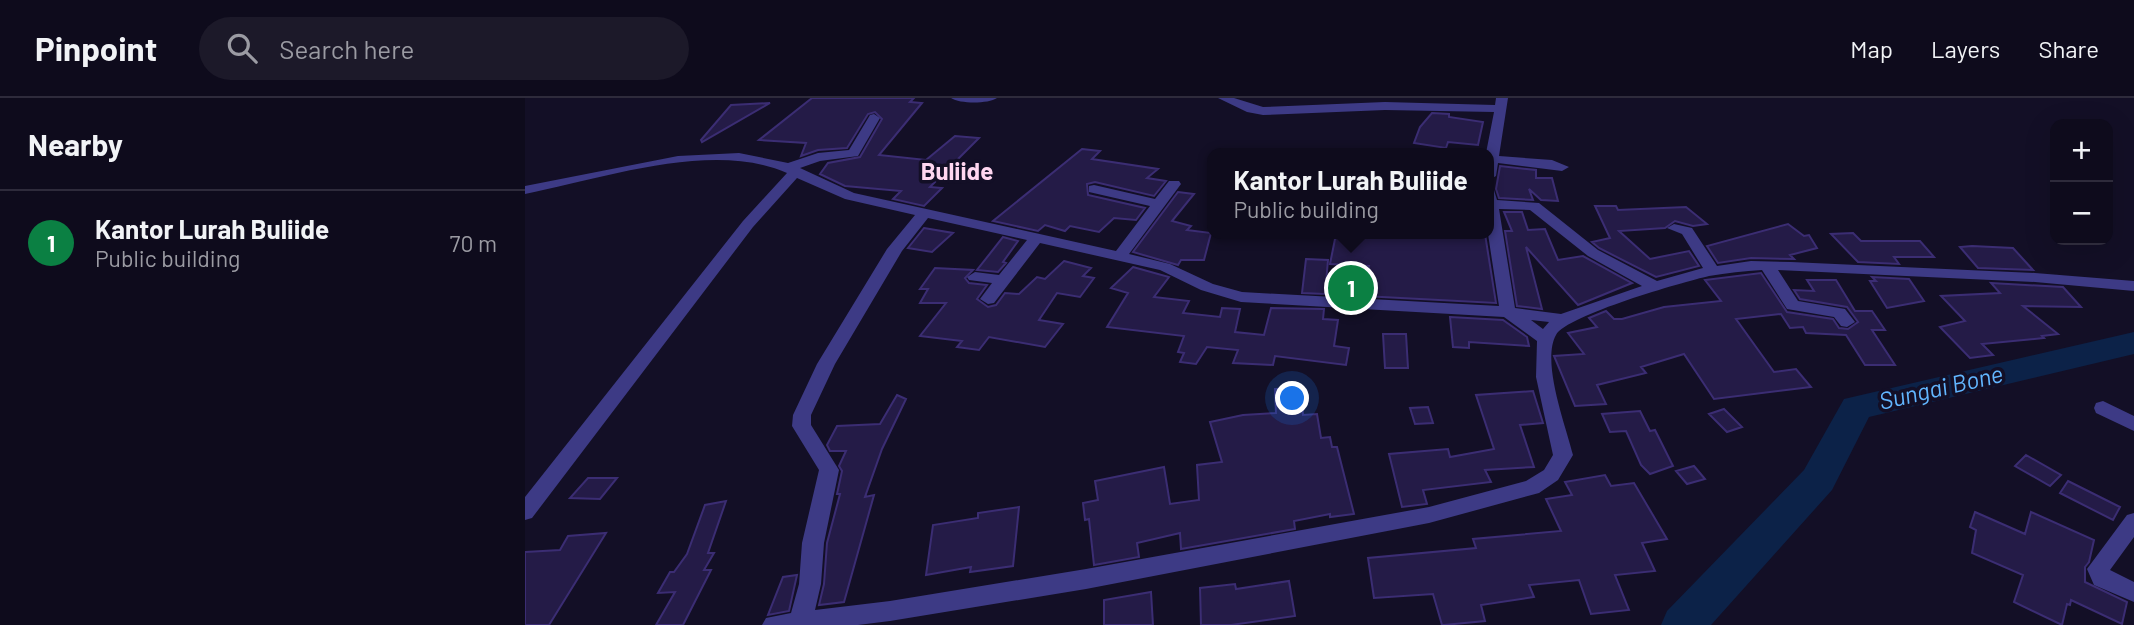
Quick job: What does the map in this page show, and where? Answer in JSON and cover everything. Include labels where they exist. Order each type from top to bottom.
[{"type":"street","points":[[957,98],[991,98]]},
{"type":"street","points":[[1224,98],[1263,111],[1501,103],[1494,152]]},
{"type":"street","points":[[525,512],[792,170],[818,157],[853,153],[874,118]]},
{"type":"street","points":[[525,190],[706,157],[740,157],[792,170],[837,193],[1165,267],[1207,287],[1241,297],[1509,312],[1562,319],[1713,271],[1767,265],[2069,278],[2134,286]]},
{"type":"street","points":[[1494,159],[1562,167]]},
{"type":"street","points":[[1119,257],[1174,184]]},
{"type":"street","points":[[1094,189],[1157,204]]},
{"type":"street","points":[[1494,200],[1534,206],[1593,253],[1656,287]]},
{"type":"street","points":[[800,622],[810,584],[813,544],[829,470],[801,426],[802,415],[826,364],[895,249],[924,213]]},
{"type":"street","points":[[1494,223],[1509,312],[1546,339]]},
{"type":"street","points":[[1674,228],[1687,231],[1713,271]]},
{"type":"street","points":[[988,299],[1036,239]]},
{"type":"street","points":[[1767,265],[1793,305],[1839,313],[1847,322]]},
{"type":"street","points":[[975,277],[1004,280]]},
{"type":"street","points":[[774,625],[929,604],[1259,548],[1456,509],[1532,487],[1551,475],[1563,455],[1542,359],[1546,339],[1562,319]]},
{"type":"street","points":[[2103,408],[2134,424]]},
{"type":"street","points":[[2134,521],[2113,546],[2098,573],[2134,593]]},
{"type":"building","points":[[812,98],[914,98],[910,102],[922,103],[879,155],[926,160],[955,136],[979,138],[930,187],[942,188],[924,206],[893,199],[901,191],[845,186],[820,174],[828,163],[860,157],[882,119],[875,112],[868,114],[847,148],[818,150],[801,156],[806,143],[759,140]]},
{"type":"building","points":[[770,103],[702,142],[731,105]]},
{"type":"building","points":[[1432,113],[1483,122],[1478,145],[1448,142],[1446,148],[1414,143],[1420,127]]},
{"type":"building","points":[[1082,149],[1100,151],[1092,159],[1158,169],[1147,178],[1166,181],[1154,196],[1095,182],[1087,184],[1088,195],[1145,208],[1136,220],[1114,218],[1099,232],[1070,226],[1065,231],[1045,225],[1038,231],[993,221]]},
{"type":"building","points":[[1500,166],[1536,170],[1536,178],[1552,178],[1558,201],[1541,200],[1529,189],[1533,200],[1499,198],[1496,189]]},
{"type":"building","points":[[1178,192],[1194,194],[1172,221],[1191,226],[1187,230],[1207,232],[1207,239],[1209,239],[1204,260],[1181,260],[1178,265],[1133,252]]},
{"type":"building","points":[[1595,206],[1616,206],[1618,210],[1686,207],[1707,224],[1693,226],[1675,221],[1665,228],[1619,231],[1650,259],[1689,251],[1699,266],[1656,277],[1599,248],[1592,242],[1610,238]]},
{"type":"building","points":[[1504,212],[1522,212],[1528,230],[1545,229],[1558,260],[1583,256],[1632,283],[1578,305],[1526,247],[1542,309],[1517,306],[1505,231],[1512,231]]},
{"type":"building","points":[[1788,224],[1804,236],[1809,235],[1817,248],[1790,255],[1794,259],[1751,258],[1718,263],[1707,246]]},
{"type":"building","points":[[924,228],[953,233],[932,252],[908,248]]},
{"type":"building","points":[[1853,233],[1861,241],[1920,241],[1934,257],[1894,257],[1899,264],[1858,262],[1831,234]]},
{"type":"building","points":[[1003,237],[1018,241],[1003,262],[1006,263],[998,272],[977,270]]},
{"type":"building","points":[[1335,239],[1486,239],[1496,303],[1363,296],[1369,266],[1330,264]]},
{"type":"building","points":[[1960,247],[2013,248],[2033,270],[1978,268]]},
{"type":"building","points":[[1306,259],[1328,260],[1325,294],[1302,293]]},
{"type":"building","points":[[1064,261],[1091,268],[1083,276],[1094,278],[1080,297],[1057,293],[1039,320],[1063,324],[1045,347],[989,337],[979,350],[957,347],[962,341],[920,336],[946,303],[920,303],[928,289],[920,289],[935,268],[973,270],[965,278],[969,283],[987,285],[977,299],[988,307],[996,305],[1005,293],[1019,294],[1037,277],[1045,279]]},
{"type":"building","points":[[1133,267],[1169,277],[1154,297],[1189,301],[1183,313],[1220,317],[1222,308],[1240,309],[1235,332],[1264,335],[1271,308],[1324,309],[1323,319],[1338,320],[1334,346],[1349,348],[1346,365],[1275,356],[1273,365],[1233,363],[1238,350],[1207,347],[1196,364],[1180,362],[1184,353],[1178,352],[1184,336],[1107,327],[1128,293],[1111,288]]},
{"type":"building","points":[[1761,273],[1787,312],[1833,319],[1839,328],[1848,329],[1858,322],[1847,307],[1800,299],[1794,290],[1814,291],[1807,280],[1836,280],[1855,311],[1872,311],[1885,330],[1872,330],[1895,365],[1865,365],[1846,335],[1806,333],[1803,327],[1790,328],[1781,314],[1736,319],[1774,372],[1796,369],[1811,387],[1714,399],[1684,354],[1641,367],[1646,373],[1597,385],[1606,404],[1575,406],[1554,356],[1584,354],[1568,333],[1597,327],[1589,318],[1606,311],[1614,319],[1622,319],[1664,307],[1721,301],[1705,280]]},
{"type":"building","points":[[1872,277],[1909,279],[1924,301],[1887,308],[1870,281],[1876,281]]},
{"type":"building","points":[[1991,283],[2063,287],[2081,307],[2023,306],[2058,334],[2042,336],[2044,338],[1982,344],[1993,355],[1970,358],[1940,327],[1965,321],[1941,296],[2000,293]]},
{"type":"building","points":[[1450,317],[1503,320],[1527,337],[1529,346],[1469,342],[1469,348],[1453,347]]},
{"type":"building","points":[[1383,334],[1406,334],[1408,368],[1385,368]]},
{"type":"building","points":[[1301,388],[1303,415],[1317,414],[1321,438],[1330,437],[1332,447],[1337,447],[1354,514],[1330,517],[1330,514],[1294,521],[1295,529],[1181,549],[1180,533],[1137,543],[1139,557],[1094,565],[1089,519],[1085,520],[1083,503],[1098,500],[1095,481],[1164,467],[1170,504],[1199,500],[1197,465],[1222,462],[1210,422],[1243,415],[1276,413],[1275,389]]},
{"type":"building","points":[[1533,391],[1543,423],[1520,425],[1534,467],[1485,470],[1491,482],[1423,490],[1427,504],[1402,507],[1389,454],[1448,449],[1450,457],[1494,449],[1476,395]]},
{"type":"building","points":[[897,395],[906,399],[882,449],[865,497],[874,495],[844,602],[819,605],[824,584],[827,543],[840,494],[837,494],[842,471],[839,466],[846,451],[830,451],[827,445],[837,426],[880,424]]},
{"type":"building","points":[[1428,407],[1433,423],[1415,424],[1410,408]]},
{"type":"building","points":[[1724,409],[1742,427],[1727,432],[1709,414]]},
{"type":"building","points":[[1640,411],[1650,431],[1655,430],[1673,466],[1650,474],[1641,465],[1626,431],[1610,432],[1602,414]]},
{"type":"building","points":[[2026,455],[2061,475],[2050,486],[2015,466]]},
{"type":"building","points":[[1694,466],[1705,479],[1687,484],[1676,471]]},
{"type":"building","points":[[1605,475],[1611,486],[1634,483],[1667,539],[1642,543],[1655,571],[1615,575],[1629,610],[1591,614],[1579,580],[1529,585],[1534,597],[1481,605],[1485,621],[1444,625],[1433,594],[1374,598],[1368,558],[1476,548],[1473,539],[1561,531],[1546,499],[1572,495],[1565,482]]},
{"type":"building","points":[[588,478],[617,478],[600,499],[570,498]]},
{"type":"building","points":[[2068,481],[2120,507],[2113,520],[2060,493]]},
{"type":"building","points":[[726,501],[708,553],[714,553],[704,570],[711,570],[683,625],[656,625],[675,592],[658,593],[670,572],[674,572],[687,554],[705,505]]},
{"type":"building","points":[[1019,507],[1013,566],[970,572],[971,567],[926,575],[933,525],[978,518],[978,513]]},
{"type":"building","points":[[1975,512],[2025,534],[2031,512],[2094,540],[2089,562],[2085,567],[2085,582],[2127,602],[2122,624],[2071,600],[2070,605],[2067,604],[2062,625],[2014,602],[2023,575],[1972,553],[1976,530],[1970,527]]},
{"type":"building","points":[[606,533],[549,625],[525,625],[525,552],[560,550],[568,536]]},
{"type":"building","points":[[797,575],[789,611],[768,615],[783,577]]},
{"type":"building","points":[[1289,581],[1295,616],[1231,625],[1201,625],[1200,588],[1235,584],[1236,589]]},
{"type":"building","points":[[1151,592],[1153,625],[1104,625],[1104,600]]},
{"type":"waterway","name":"Sungai Bone","points":[[1683,625],[1818,480],[1856,408],[2134,343]]},
{"type":"place","name":"Kantor Lurah Buliide","points":[[1351,288]]},
{"type":"district","name":"Buliide","points":[[957,172]]}]
